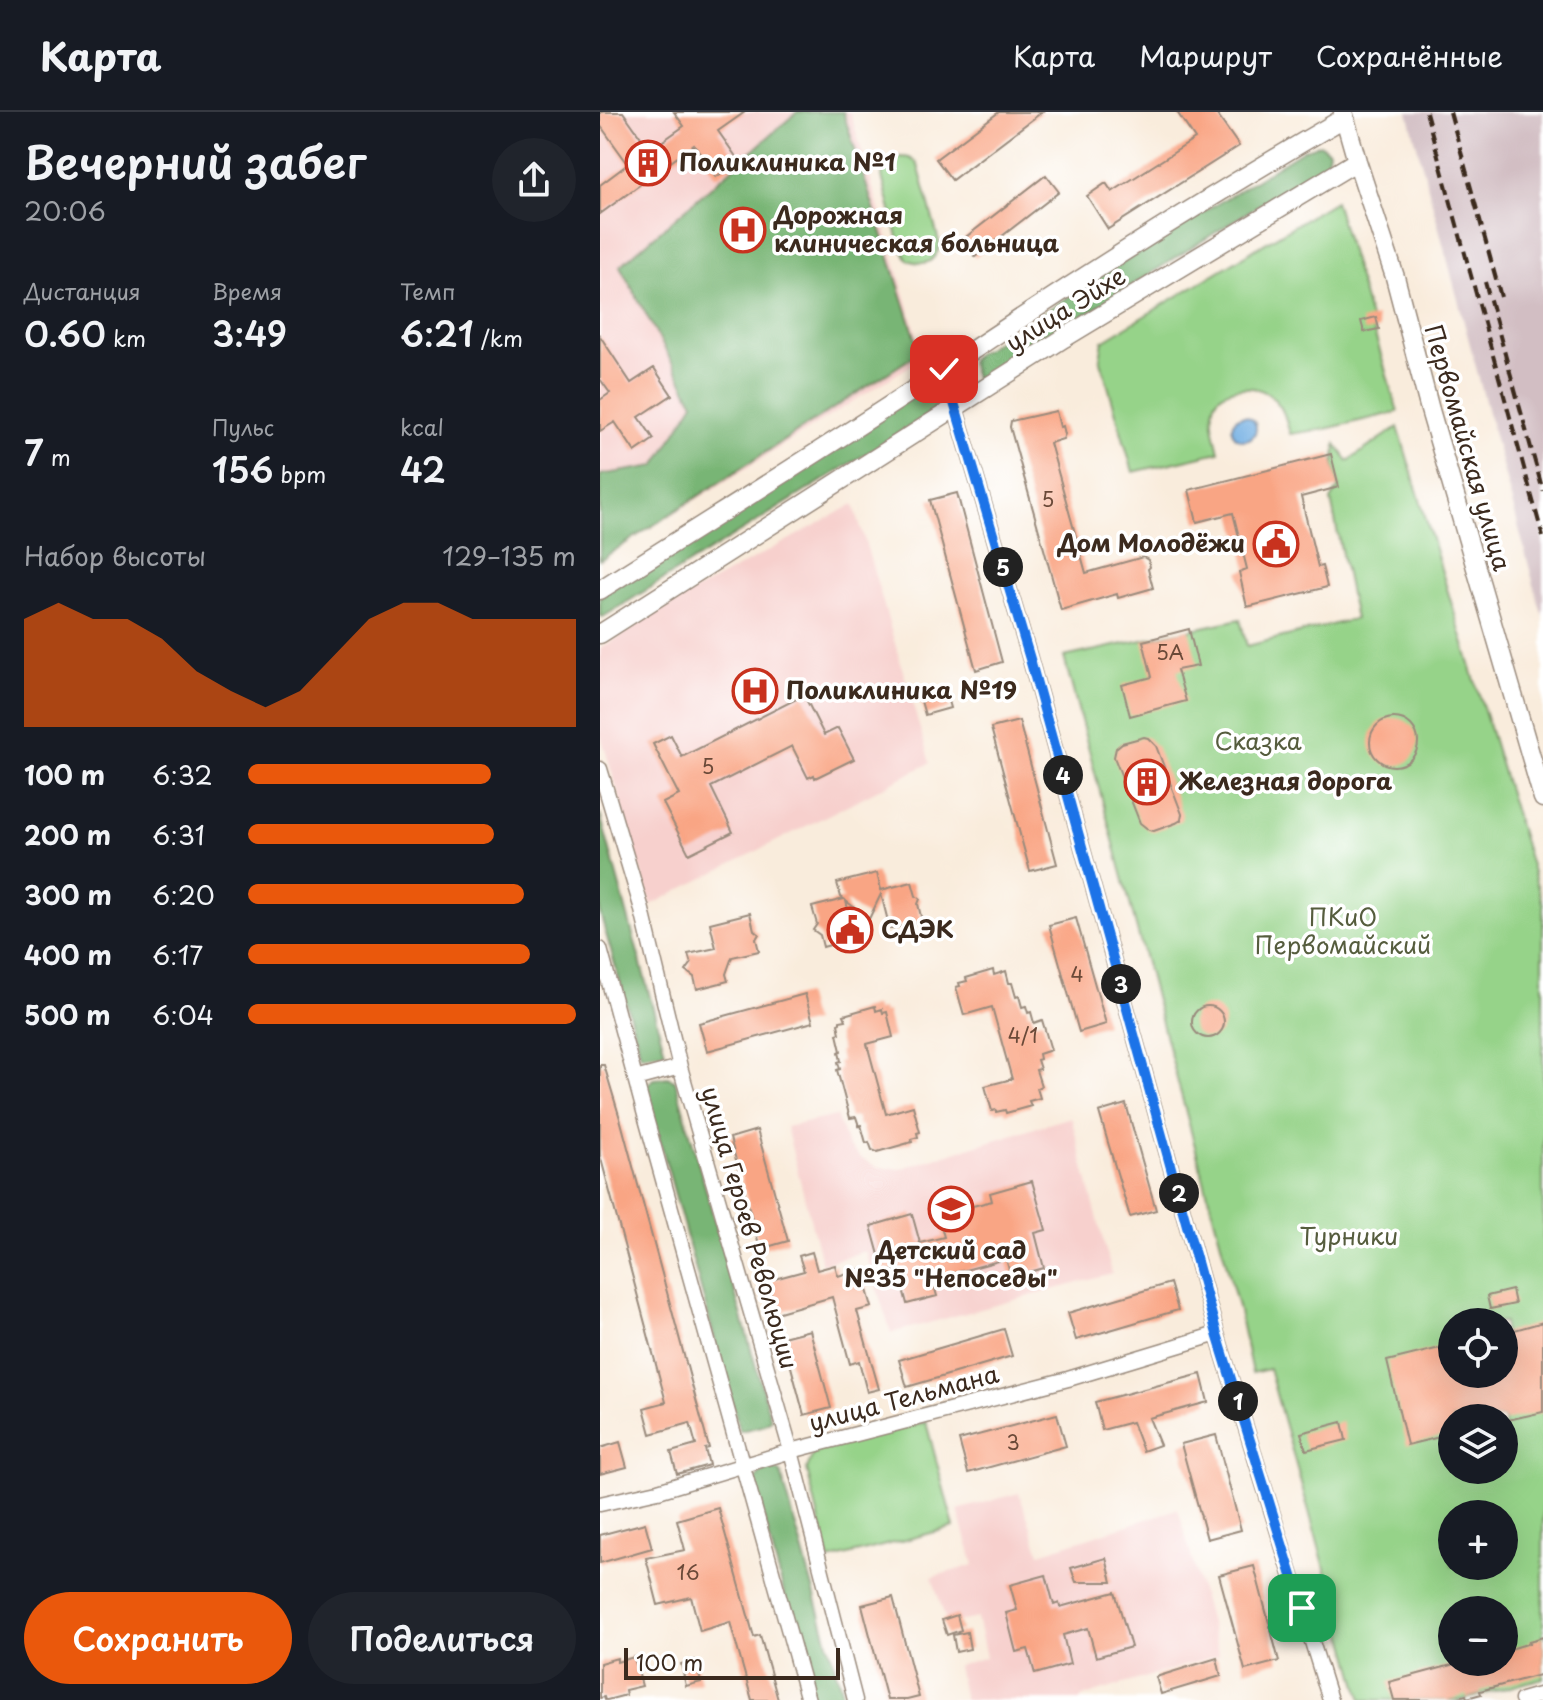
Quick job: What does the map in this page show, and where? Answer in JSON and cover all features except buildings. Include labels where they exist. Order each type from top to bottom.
[{"type":"main road","name":"Первомайская улица","points":[[1343,115],[1395,277],[1430,410],[1543,798]]},
{"type":"main road","name":"улица Эйхе","points":[[600,590],[1110,260],[1343,115]]},
{"type":"main road","name":"улица Эйхе","points":[[600,634],[1064,338],[1357,161]]},
{"type":"street","points":[[944,369],[1081,839],[1217,1334],[1330,1700]]},
{"type":"street","name":"улица Героев Революции","points":[[600,769],[641,906],[680,1067],[791,1451],[855,1700]]},
{"type":"street","points":[[600,949],[808,1700]]},
{"type":"street","points":[[635,1079],[680,1067]]},
{"type":"street","name":"улица Тельмана","points":[[600,1504],[658,1491],[791,1451],[1068,1379],[1217,1334]]},
{"type":"street","points":[[1522,1700],[1543,1694]]},
{"type":"shaded area","name":"Дорожная клиническая больница","points":[[600,112],[850,112],[924,357],[600,560]]},
{"type":"shaded area","points":[[1408,112],[1543,112],[1543,616],[1538,600]]},
{"type":"shaded area","name":"Поликлиника №19","points":[[854,504],[930,763],[651,905],[600,732],[600,649],[661,610]]},
{"type":"shaded area","name":"Детский сад №35 \"Непоседы\"","points":[[836,1116],[848,1146],[861,1158],[877,1167],[899,1169],[1071,1117],[1112,1274],[891,1333],[865,1251],[822,1264],[786,1127]]},
{"type":"shaded area","points":[[1019,1493],[1040,1553],[1178,1509],[1219,1655],[1081,1697],[1081,1700],[964,1700],[957,1666],[986,1657],[977,1618],[947,1624],[932,1577],[974,1565],[958,1510]]},
{"type":"green space","name":"Дорожная клиническая больница","points":[[797,112],[843,112],[920,352],[600,560],[600,475],[655,466],[694,403],[620,266]]},
{"type":"green space","points":[[1320,144],[1329,151],[1327,162],[990,375],[975,378],[970,362],[975,355],[1305,149]]},
{"type":"green space","points":[[897,157],[912,159],[918,165],[940,245],[928,262],[908,260],[901,248],[882,177],[886,164]]},
{"type":"green space","points":[[1335,201],[1398,412],[1290,434],[1283,411],[1271,396],[1259,390],[1237,388],[1219,397],[1213,409],[1219,452],[1133,472],[1100,358],[1103,341]]},
{"type":"green space","points":[[924,387],[937,402],[933,412],[603,617],[600,616],[600,596]]},
{"type":"green space","name":"ПКиО Первомайский","points":[[1398,427],[1543,905],[1543,1678],[1463,1700],[1362,1700],[1269,1369],[1252,1373],[1238,1307],[1064,657],[1240,619],[1247,646],[1355,619],[1331,500],[1339,487],[1334,465],[1336,444],[1348,461]]},
{"type":"green space","points":[[600,814],[665,1052],[641,1055],[600,913]]},
{"type":"green space","points":[[667,1077],[675,1080],[771,1420],[762,1426],[740,1431],[645,1086],[654,1079]]},
{"type":"green space","points":[[926,1422],[954,1527],[829,1560],[807,1470],[814,1450]]},
{"type":"green space","points":[[768,1470],[781,1473],[844,1700],[813,1700],[756,1489],[755,1480]]},
{"type":"water","points":[[1244,416],[1253,419],[1256,428],[1253,437],[1244,440],[1235,437],[1232,428],[1235,419]]},
{"type":"railway","points":[[1426,112],[1543,537]]},
{"type":"railway","points":[[1450,112],[1501,297]]},
{"type":"railway","points":[[1485,282],[1543,491]]},
{"type":"place","name":"Поликлиника №1","points":[[648,163]]},
{"type":"place","name":"Дорожная клиническая больница","points":[[743,230]]},
{"type":"place","name":"Дом Молодёжи","points":[[1276,544]]},
{"type":"place","name":"Поликлиника №19","points":[[755,691]]},
{"type":"place","name":"Железная дорога","points":[[1147,782]]},
{"type":"place","name":"СДЭК","points":[[850,930]]},
{"type":"place","name":"Детский сад №35 \"Непоседы\"","points":[[951,1209]]},
{"type":"route","points":[[944,369],[1030,659],[1217,1334],[1302,1608]]},
{"type":"park label","name":"Сказка","points":[[1258,742]]},
{"type":"park label","name":"Турники","points":[[1349,1237]]}]
